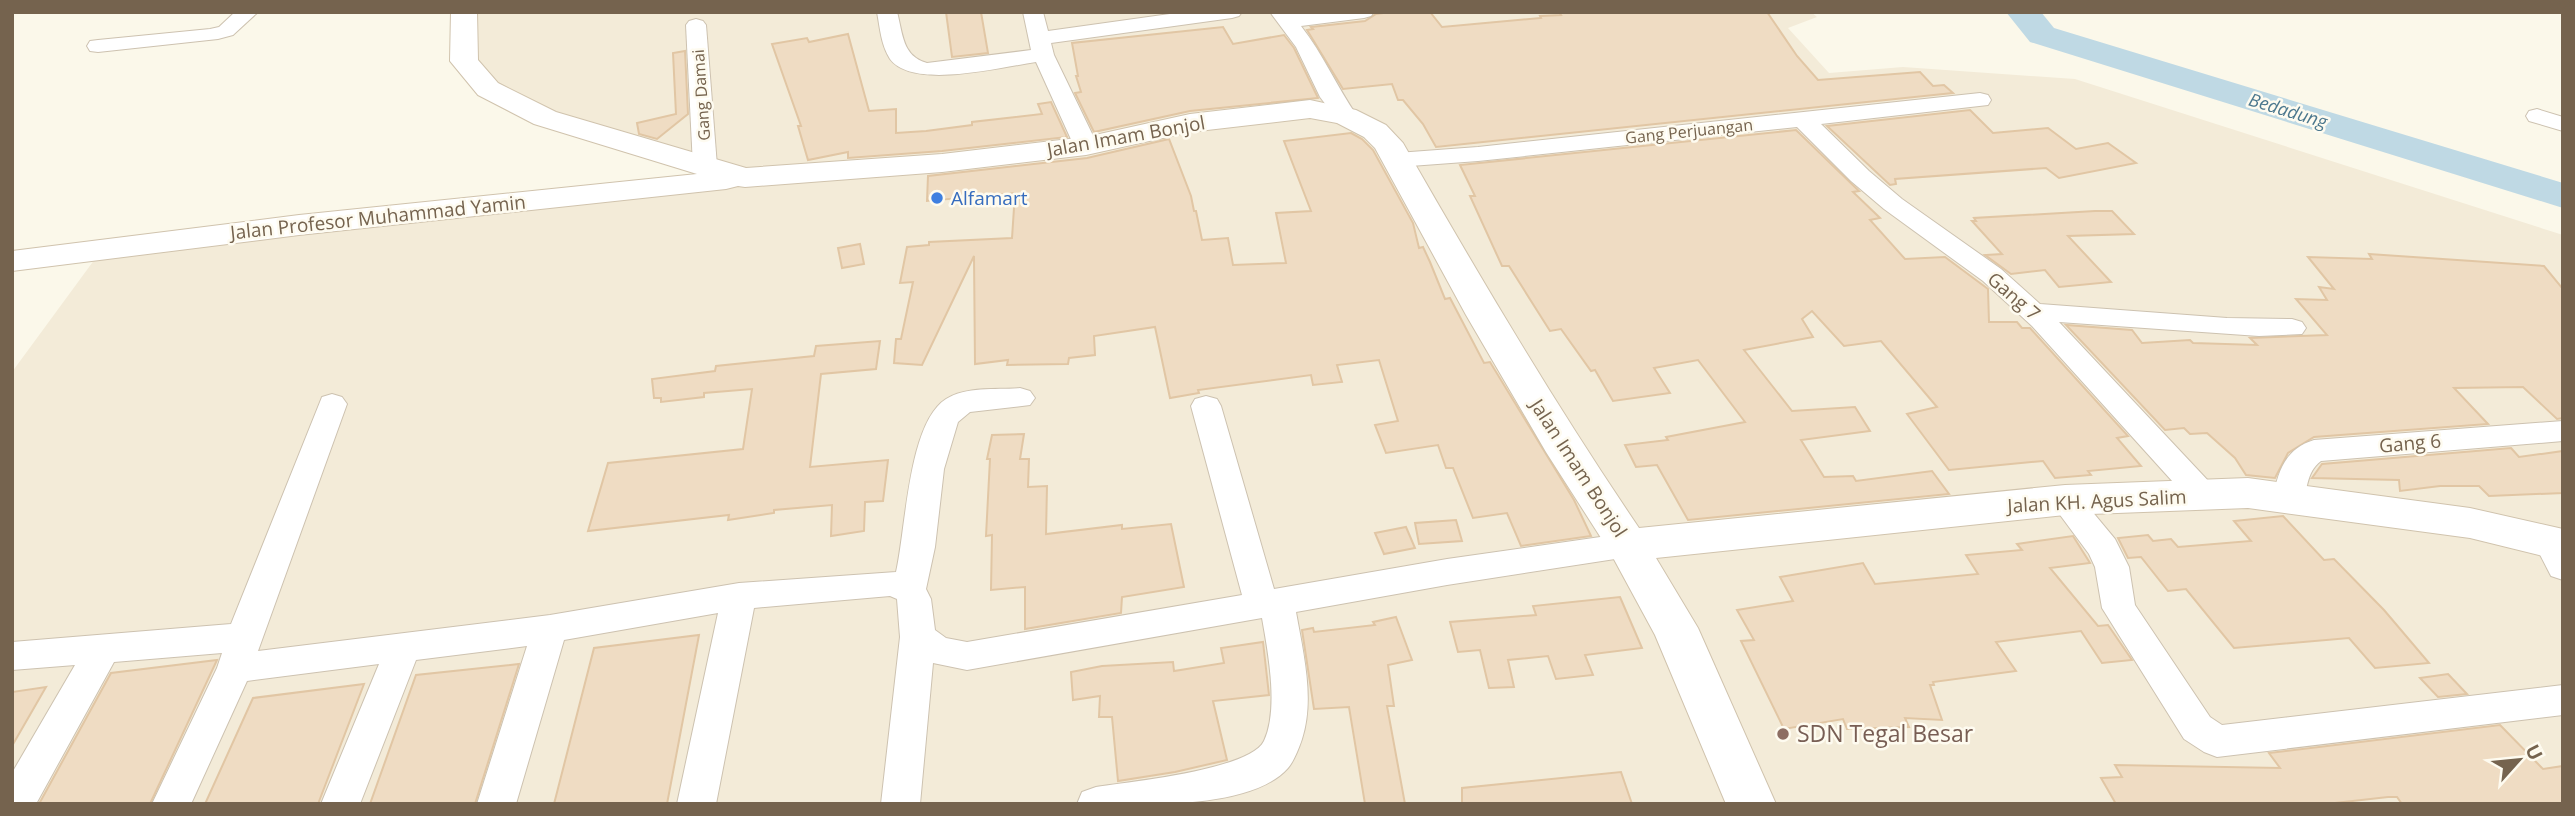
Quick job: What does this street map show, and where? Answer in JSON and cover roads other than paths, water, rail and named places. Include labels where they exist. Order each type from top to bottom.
[{"type":"street","points":[[98,46],[211,35],[226,30],[248,12]]},
{"type":"street","name":"Jalan Imam Bonjol","points":[[464,12],[464,61],[488,89],[545,118],[745,178],[942,163],[1086,146],[1203,121],[1310,109],[1346,116],[1381,135],[1560,442],[1628,545],[1658,603],[1675,628],[1751,804]]},
{"type":"street","points":[[887,12],[894,51],[902,62],[927,70],[1232,12]]},
{"type":"street","points":[[1033,12],[1041,47],[1086,146]]},
{"type":"street","points":[[1284,17],[1364,12]]},
{"type":"street","points":[[1284,17],[1322,74],[1331,97],[1346,116]]},
{"type":"street","name":"Gang Damai","points":[[696,25],[705,166]]},
{"type":"street","name":"Gang Perjuangan","points":[[1398,160],[1980,100]]},
{"type":"street","points":[[2537,116],[2563,124]]},
{"type":"street","name":"Gang 7","points":[[1804,120],[1860,176],[1893,204],[1952,244],[2034,312],[2203,495]]},
{"type":"street","name":"Jalan Profesor Muhammad Yamin","points":[[12,261],[299,225],[745,178]]},
{"type":"street","points":[[2034,312],[2097,314],[2230,328],[2292,328]]},
{"type":"street","points":[[900,804],[918,637],[914,599],[909,589],[919,544],[928,472],[938,429],[955,407],[972,402],[1020,398]]},
{"type":"street","points":[[171,804],[240,653],[332,404]]},
{"type":"street","points":[[1096,804],[1234,779],[1262,767],[1276,756],[1288,720],[1288,673],[1270,603],[1206,406]]},
{"type":"street","name":"Gang 6","points":[[2289,498],[2294,469],[2300,458],[2314,451],[2563,431]]},
{"type":"street","name":"Jalan KH. Agus Salim","points":[[1628,545],[2065,500],[2248,493],[2470,523],[2558,552]]},
{"type":"street","points":[[2065,500],[2103,548],[2112,568],[2119,608],[2197,728],[2209,738],[2217,741],[2563,700]]},
{"type":"street","points":[[918,637],[937,650],[967,656],[1447,572],[1628,545]]},
{"type":"street","points":[[12,656],[103,649],[240,653],[404,646],[550,629],[739,596],[891,583],[909,589]]},
{"type":"street","points":[[696,804],[739,596]]},
{"type":"street","points":[[496,804],[550,629]]},
{"type":"street","points":[[340,804],[404,646]]},
{"type":"street","points":[[15,804],[103,649]]},
{"type":"waterway","name":"Bedadung","points":[[2023,12],[2042,35],[2563,196]]},
{"type":"place","name":"Alfamart","points":[[937,198]]},
{"type":"place","name":"SDN Tegal Besar","points":[[1783,734]]}]
